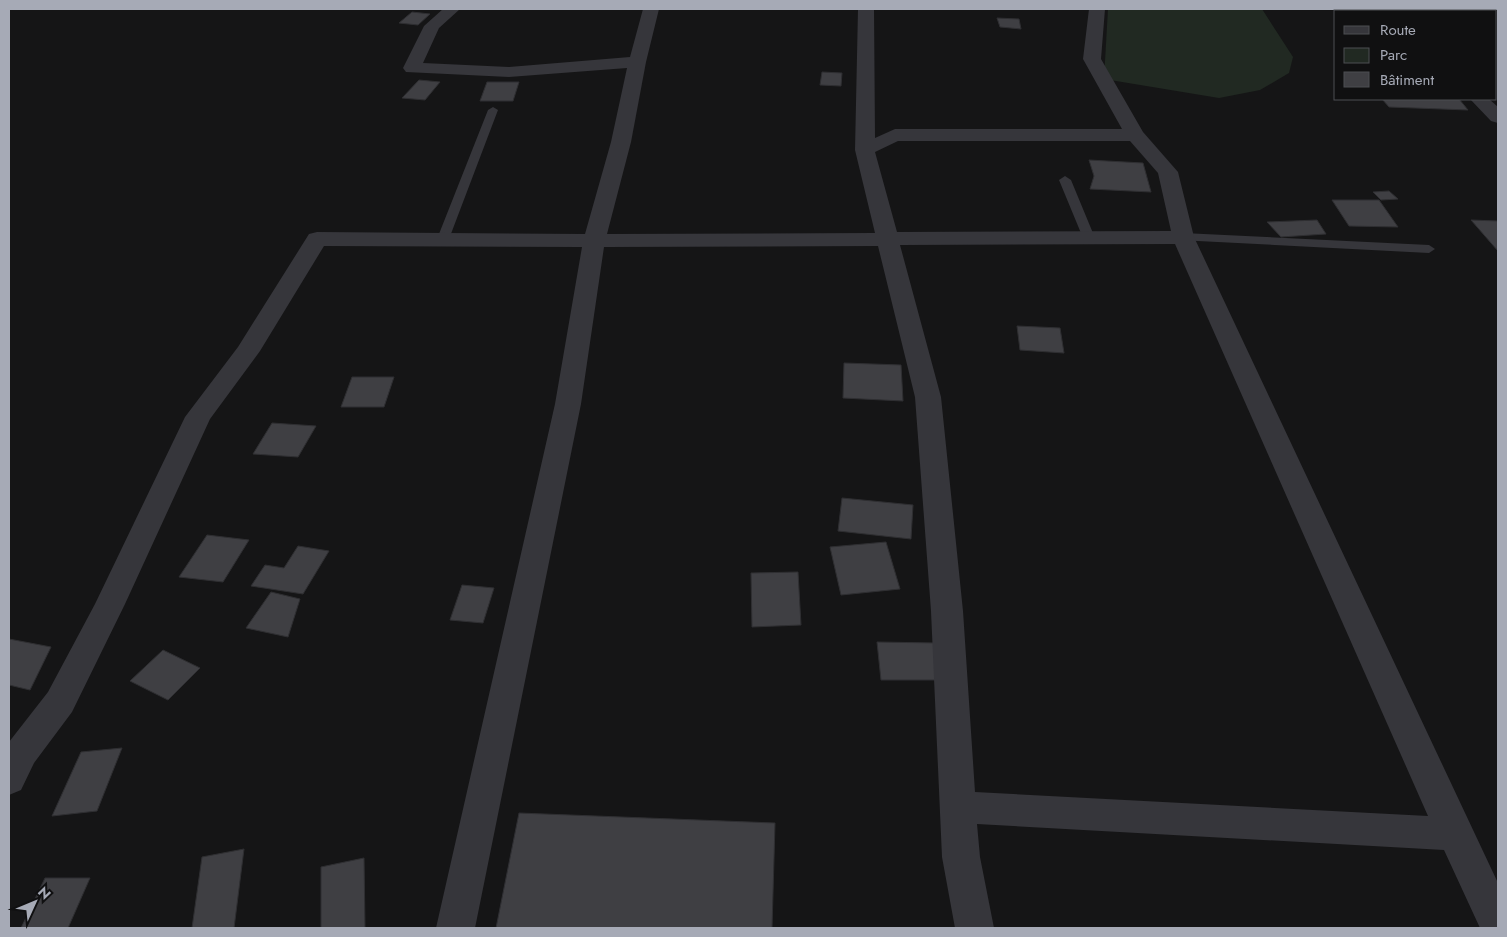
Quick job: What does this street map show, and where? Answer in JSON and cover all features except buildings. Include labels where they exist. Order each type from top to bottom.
[{"type":"street","points":[[452,9],[432,26],[412,68],[509,72],[637,62]]},
{"type":"street","points":[[456,928],[568,404],[594,241],[621,142],[637,62],[651,9]]},
{"type":"street","points":[[866,9],[865,150],[928,397],[947,611],[960,857],[974,928]]},
{"type":"street","points":[[1097,9],[1092,59],[1134,135],[1168,172],[1184,237],[1455,834],[1498,924]]},
{"type":"street","points":[[1480,100],[1498,117]]},
{"type":"street","points":[[865,150],[894,135],[1134,135]]},
{"type":"street","points":[[9,779],[21,753],[60,702],[110,604],[198,417],[248,351],[317,239],[594,241],[1184,237]]},
{"type":"street","points":[[958,807],[1455,834]]},
{"type":"lane","points":[[443,239],[493,110]]},
{"type":"lane","points":[[1065,180],[1089,238]]},
{"type":"lane","points":[[1184,237],[1428,248]]},
{"type":"green space","points":[[1108,9],[1262,9],[1293,57],[1289,73],[1260,90],[1219,98],[1104,79]]}]
